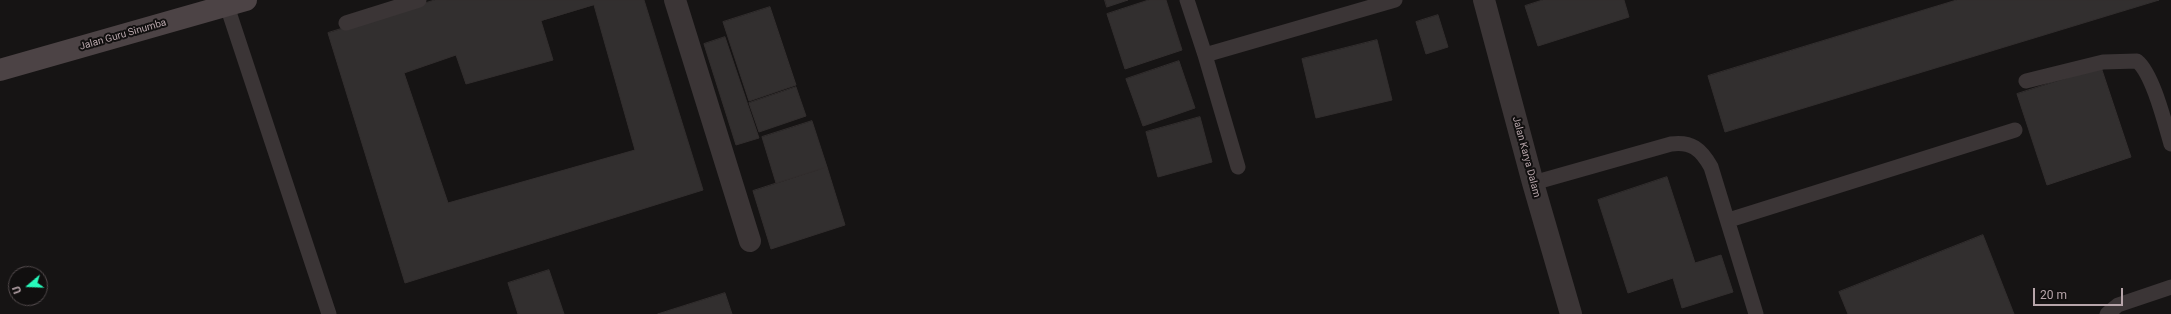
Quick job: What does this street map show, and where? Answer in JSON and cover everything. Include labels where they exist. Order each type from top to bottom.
[{"type":"street","points":[[675,0],[750,241]]},
{"type":"street","name":"Jalan Karya Dalam","points":[[1484,0],[1533,183],[1571,314]]},
{"type":"street","name":"Jalan Guru Sinumba","points":[[0,70],[236,3]]},
{"type":"lane","points":[[346,23],[418,0]]},
{"type":"lane","points":[[1186,0],[1238,167]]},
{"type":"lane","points":[[1204,55],[1395,0]]},
{"type":"lane","points":[[236,3],[329,314]]},
{"type":"lane","points":[[2026,81],[2103,62],[2137,61],[2151,84],[2171,144]]},
{"type":"lane","points":[[1729,220],[2015,130]]},
{"type":"lane","points":[[1533,183],[1671,144],[1690,144],[1698,148],[1711,166],[1729,220],[1756,314]]},
{"type":"lane","points":[[2107,314],[2118,305],[2171,287]]},
{"type":"building","points":[[435,0],[644,0],[703,190],[405,283],[328,33]],"holes":[[[594,5],[635,150],[448,203],[404,73],[456,55],[466,84],[553,60],[541,21]]]},
{"type":"building","points":[[1105,0],[1128,0],[1107,7]]},
{"type":"building","points":[[1149,0],[1166,0],[1182,50],[1125,69],[1107,14]]},
{"type":"building","points":[[1543,0],[1624,0],[1629,17],[1538,46],[1525,6]]},
{"type":"building","points":[[1957,0],[2159,0],[1725,132],[1708,76]]},
{"type":"building","points":[[770,7],[796,85],[749,101],[723,22]]},
{"type":"building","points":[[1438,15],[1448,47],[1426,54],[1416,22]]},
{"type":"building","points":[[725,37],[759,138],[736,145],[704,44]]},
{"type":"building","points":[[1377,40],[1392,100],[1316,118],[1302,59]]},
{"type":"building","points":[[1179,61],[1195,108],[1143,126],[1126,79]]},
{"type":"building","points":[[2101,67],[2131,157],[2047,185],[2017,94]]},
{"type":"building","points":[[796,87],[806,116],[759,132],[749,103]]},
{"type":"building","points":[[1200,117],[1212,162],[1158,177],[1146,132]]},
{"type":"building","points":[[812,121],[827,167],[776,183],[762,137]]},
{"type":"building","points":[[827,167],[845,225],[771,249],[753,191]]},
{"type":"building","points":[[1667,177],[1695,263],[1721,255],[1733,292],[1682,308],[1673,278],[1628,293],[1598,200]]},
{"type":"building","points":[[1983,235],[2014,314],[1848,314],[1839,292]]},
{"type":"building","points":[[549,270],[564,314],[518,314],[508,283]]},
{"type":"building","points":[[725,293],[732,314],[658,314]]}]
